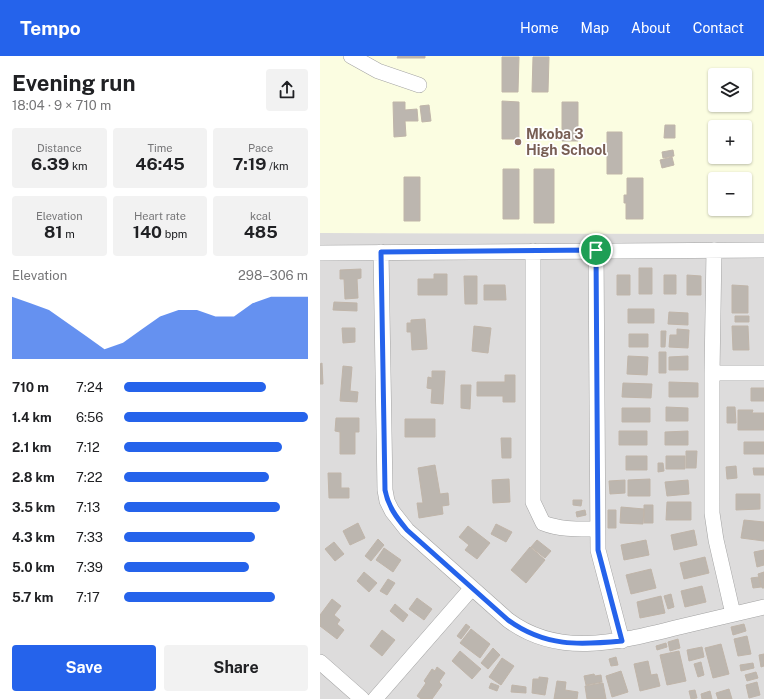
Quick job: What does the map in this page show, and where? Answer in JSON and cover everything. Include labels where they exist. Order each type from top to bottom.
[{"type":"street","points":[[351,56],[378,71],[419,85]]},
{"type":"street","points":[[596,250],[598,550],[622,641]]},
{"type":"street","points":[[714,250],[712,513],[716,540],[733,614]]},
{"type":"street","points":[[320,253],[764,250]]},
{"type":"street","points":[[533,251],[533,502],[538,515],[543,522],[547,524],[565,529],[598,529]]},
{"type":"street","points":[[381,252],[385,490],[387,501],[407,530],[471,588],[523,631],[543,639],[590,644],[622,641],[764,607]]},
{"type":"street","points":[[712,373],[764,373]]},
{"type":"street","points":[[375,699],[471,588]]},
{"type":"street","points":[[320,662],[362,699]]},
{"type":"shaded area","name":"Mkoba 3 High School","points":[[320,56],[764,56],[764,234],[320,233]]},
{"type":"shaded area","points":[[320,233],[764,234],[764,699],[320,699]]},
{"type":"building","points":[[398,56],[425,56],[425,58],[397,58]]},
{"type":"building","points":[[502,57],[519,57],[518,92],[502,92]]},
{"type":"building","points":[[533,57],[549,57],[548,92],[532,92]]},
{"type":"building","points":[[502,101],[519,102],[519,139],[502,139]]},
{"type":"building","points":[[393,102],[405,102],[405,110],[417,109],[418,121],[405,121],[406,136],[394,137]]},
{"type":"building","points":[[562,102],[578,102],[578,141],[562,141]]},
{"type":"building","points":[[429,105],[431,121],[422,122],[420,106]]},
{"type":"building","points":[[665,125],[675,125],[675,138],[664,138]]},
{"type":"building","points":[[607,132],[622,132],[622,174],[607,174]]},
{"type":"building","points":[[673,150],[674,156],[663,158],[662,152]]},
{"type":"building","points":[[672,157],[674,165],[662,168],[660,160]]},
{"type":"building","points":[[503,169],[519,169],[519,219],[503,219]]},
{"type":"building","points":[[534,169],[554,169],[554,223],[534,223]]},
{"type":"building","points":[[404,177],[420,177],[420,221],[404,221]]},
{"type":"building","points":[[627,178],[643,178],[643,219],[626,219],[626,203],[624,203],[624,195],[627,195]]},
{"type":"building","points":[[639,268],[652,268],[652,294],[639,294]]},
{"type":"building","points":[[361,269],[361,278],[357,279],[358,298],[345,299],[344,279],[340,279],[340,270]]},
{"type":"building","points":[[434,274],[447,274],[447,295],[418,295],[418,279],[434,279]]},
{"type":"building","points":[[617,275],[630,275],[630,295],[617,295]]},
{"type":"building","points":[[664,275],[676,275],[676,294],[664,294]]},
{"type":"building","points":[[687,275],[701,276],[701,295],[687,295]]},
{"type":"building","points":[[464,276],[477,276],[477,304],[465,304]]},
{"type":"building","points":[[484,285],[505,285],[506,300],[484,300]]},
{"type":"building","points":[[732,285],[748,286],[748,313],[732,313]]},
{"type":"building","points":[[334,302],[357,303],[357,311],[333,310]]},
{"type":"building","points":[[628,309],[654,309],[654,323],[628,323]]},
{"type":"building","points":[[669,312],[688,313],[688,325],[668,324]]},
{"type":"building","points":[[735,316],[749,316],[749,322],[735,322]]},
{"type":"building","points":[[425,319],[427,349],[412,350],[411,332],[407,332],[407,323],[411,323],[411,320]]},
{"type":"building","points":[[474,326],[491,328],[488,353],[472,351]]},
{"type":"building","points":[[732,326],[748,326],[749,350],[733,350]]},
{"type":"building","points":[[342,328],[355,328],[355,342],[343,343]]},
{"type":"building","points":[[677,329],[689,330],[688,348],[669,347],[670,335],[677,335]]},
{"type":"building","points":[[661,331],[666,331],[665,347],[661,347]]},
{"type":"building","points":[[629,334],[648,334],[648,347],[629,347]]},
{"type":"building","points":[[659,352],[666,352],[666,373],[659,373]]},
{"type":"building","points":[[628,356],[648,357],[647,375],[627,374]]},
{"type":"building","points":[[688,356],[688,370],[669,370],[669,357]]},
{"type":"building","points":[[322,363],[323,384],[320,384],[320,364]]},
{"type":"building","points":[[343,366],[352,367],[350,391],[358,392],[357,402],[340,401]]},
{"type":"building","points":[[432,371],[445,371],[443,404],[431,403],[432,389],[427,388],[428,377],[432,378]]},
{"type":"building","points":[[505,375],[515,375],[515,402],[503,402],[503,396],[477,396],[477,382],[505,382]]},
{"type":"building","points":[[669,382],[698,383],[698,397],[669,397]]},
{"type":"building","points":[[623,383],[652,384],[651,398],[622,397]]},
{"type":"building","points":[[461,385],[471,385],[470,409],[461,408]]},
{"type":"building","points":[[751,388],[764,388],[764,401],[751,401]]},
{"type":"building","points":[[666,407],[688,408],[688,421],[666,421]]},
{"type":"building","points":[[727,407],[735,407],[736,423],[727,423]]},
{"type":"building","points":[[622,408],[650,408],[650,422],[622,422]]},
{"type":"building","points":[[738,410],[753,410],[752,413],[764,413],[764,430],[738,430]]},
{"type":"building","points":[[336,418],[359,418],[359,432],[355,432],[355,454],[340,454],[340,432],[335,431]]},
{"type":"building","points":[[405,419],[435,419],[435,437],[405,437]]},
{"type":"building","points":[[619,431],[647,431],[647,445],[619,445]]},
{"type":"building","points":[[688,431],[688,445],[665,445],[665,432]]},
{"type":"building","points":[[501,438],[511,438],[511,458],[502,458]]},
{"type":"building","points":[[744,442],[764,442],[764,454],[744,454]]},
{"type":"building","points":[[686,451],[697,451],[696,468],[686,468]]},
{"type":"building","points":[[626,456],[647,456],[647,470],[626,470]]},
{"type":"building","points":[[666,456],[685,456],[685,469],[666,469]]},
{"type":"building","points":[[658,463],[663,463],[664,471],[658,472]]},
{"type":"building","points":[[435,465],[440,494],[448,493],[449,505],[442,506],[443,514],[419,518],[417,503],[423,503],[418,468]]},
{"type":"building","points":[[736,466],[737,478],[727,479],[726,467]]},
{"type":"building","points":[[753,468],[764,468],[764,475],[754,475]]},
{"type":"building","points":[[328,473],[341,473],[341,488],[349,488],[349,498],[329,498]]},
{"type":"building","points":[[509,479],[510,502],[493,503],[492,480]]},
{"type":"building","points":[[650,479],[650,496],[628,496],[628,480]]},
{"type":"building","points":[[625,480],[625,493],[610,494],[609,481]]},
{"type":"building","points":[[688,480],[689,494],[667,496],[665,482]]},
{"type":"building","points":[[736,494],[760,494],[760,509],[736,510]]},
{"type":"building","points":[[573,500],[582,500],[581,506],[573,505]]},
{"type":"building","points":[[667,502],[691,502],[691,520],[666,520]]},
{"type":"building","points":[[644,505],[653,505],[653,523],[644,523]]},
{"type":"building","points":[[621,507],[644,509],[643,524],[620,523]]},
{"type":"building","points":[[585,510],[586,515],[577,517],[576,512]]},
{"type":"building","points":[[608,510],[616,510],[616,528],[608,528]]},
{"type":"building","points":[[744,520],[764,522],[764,541],[741,538]]},
{"type":"building","points":[[358,523],[365,538],[350,545],[343,531]]},
{"type":"building","points":[[496,524],[512,532],[506,542],[491,534]]},
{"type":"building","points":[[468,526],[490,543],[477,559],[465,550],[469,545],[459,537]]},
{"type":"building","points":[[694,530],[697,545],[674,550],[671,535]]},
{"type":"building","points":[[378,539],[384,545],[371,561],[365,556]]},
{"type":"building","points":[[537,540],[551,551],[545,558],[531,547]]},
{"type":"building","points":[[646,540],[649,555],[624,560],[621,545]]},
{"type":"building","points":[[334,542],[344,554],[335,561],[325,549]]},
{"type":"building","points":[[530,547],[545,560],[526,583],[511,570]]},
{"type":"building","points":[[384,548],[401,560],[393,572],[376,560]]},
{"type":"building","points":[[764,550],[764,565],[757,567],[754,552]]},
{"type":"building","points":[[705,557],[709,573],[684,579],[680,563]]},
{"type":"building","points":[[651,569],[656,588],[631,594],[626,575]]},
{"type":"building","points":[[364,572],[377,583],[369,592],[357,581]]},
{"type":"building","points":[[764,572],[764,588],[762,588],[758,574]]},
{"type":"building","points":[[759,577],[761,587],[753,588],[751,578]]},
{"type":"building","points":[[388,579],[395,583],[387,595],[380,591]]},
{"type":"building","points":[[702,586],[706,602],[685,607],[681,591]]},
{"type":"building","points":[[671,594],[674,607],[668,609],[664,596]]},
{"type":"building","points":[[661,596],[665,613],[640,618],[637,602]]},
{"type":"building","points":[[417,598],[432,609],[424,620],[409,609]]},
{"type":"building","points":[[332,599],[341,606],[334,615],[340,620],[337,624],[344,630],[337,639],[320,626],[320,615]]},
{"type":"building","points":[[395,604],[408,615],[403,622],[390,611]]},
{"type":"building","points":[[466,624],[470,627],[461,639],[457,636]]},
{"type":"building","points":[[744,624],[746,631],[733,635],[731,627]]},
{"type":"building","points":[[471,629],[490,644],[480,658],[460,643]]},
{"type":"building","points":[[382,630],[395,640],[382,656],[370,646]]},
{"type":"building","points":[[747,636],[751,654],[738,656],[734,639]]},
{"type":"building","points":[[678,639],[680,648],[670,651],[668,642]]},
{"type":"building","points":[[666,643],[667,647],[657,650],[656,646]]},
{"type":"building","points":[[721,644],[729,674],[713,678],[705,648]]},
{"type":"building","points":[[702,647],[704,657],[689,661],[687,650]]},
{"type":"building","points":[[493,648],[500,655],[488,669],[481,663]]},
{"type":"building","points":[[460,651],[481,669],[472,679],[452,661]]},
{"type":"building","points":[[679,651],[686,681],[667,685],[660,655]]},
{"type":"building","points":[[764,654],[764,666],[761,667],[759,655]]},
{"type":"building","points":[[616,657],[618,665],[611,666],[609,659]]},
{"type":"building","points":[[502,658],[514,666],[501,685],[489,677]]},
{"type":"building","points":[[648,661],[651,675],[657,674],[660,686],[640,691],[634,664]]},
{"type":"building","points":[[701,662],[704,675],[698,677],[694,664]]},
{"type":"building","points":[[753,663],[754,668],[741,671],[740,665]]},
{"type":"building","points":[[437,667],[445,673],[439,682],[442,685],[432,699],[421,699],[417,696],[426,683],[424,681],[432,669],[435,671]]},
{"type":"building","points":[[621,671],[628,692],[612,697],[606,676]]},
{"type":"building","points":[[756,672],[758,678],[747,681],[745,675]]},
{"type":"building","points":[[594,674],[595,676],[601,675],[602,682],[586,685],[584,676]]},
{"type":"building","points":[[539,677],[548,678],[545,695],[532,693],[533,679],[539,679]]},
{"type":"building","points":[[557,681],[566,682],[565,690],[578,692],[577,699],[554,699]]},
{"type":"building","points":[[757,682],[760,695],[749,698],[746,685]]},
{"type":"building","points":[[491,683],[499,686],[497,691],[489,688]]},
{"type":"building","points":[[603,683],[606,699],[587,699],[585,686]]},
{"type":"building","points":[[512,685],[526,687],[526,693],[511,692]]},
{"type":"building","points":[[729,689],[732,699],[718,699],[716,693]]},
{"type":"building","points":[[695,690],[697,698],[691,699],[689,691]]},
{"type":"building","points":[[710,691],[712,699],[702,699],[701,694]]},
{"type":"place","name":"Mkoba 3 High School","points":[[518,142]]},
{"type":"route","points":[[596,250],[598,550],[622,641],[590,644],[566,643],[543,639],[523,631],[508,620],[407,530],[392,511],[387,501],[385,490],[381,252],[596,250]]}]
